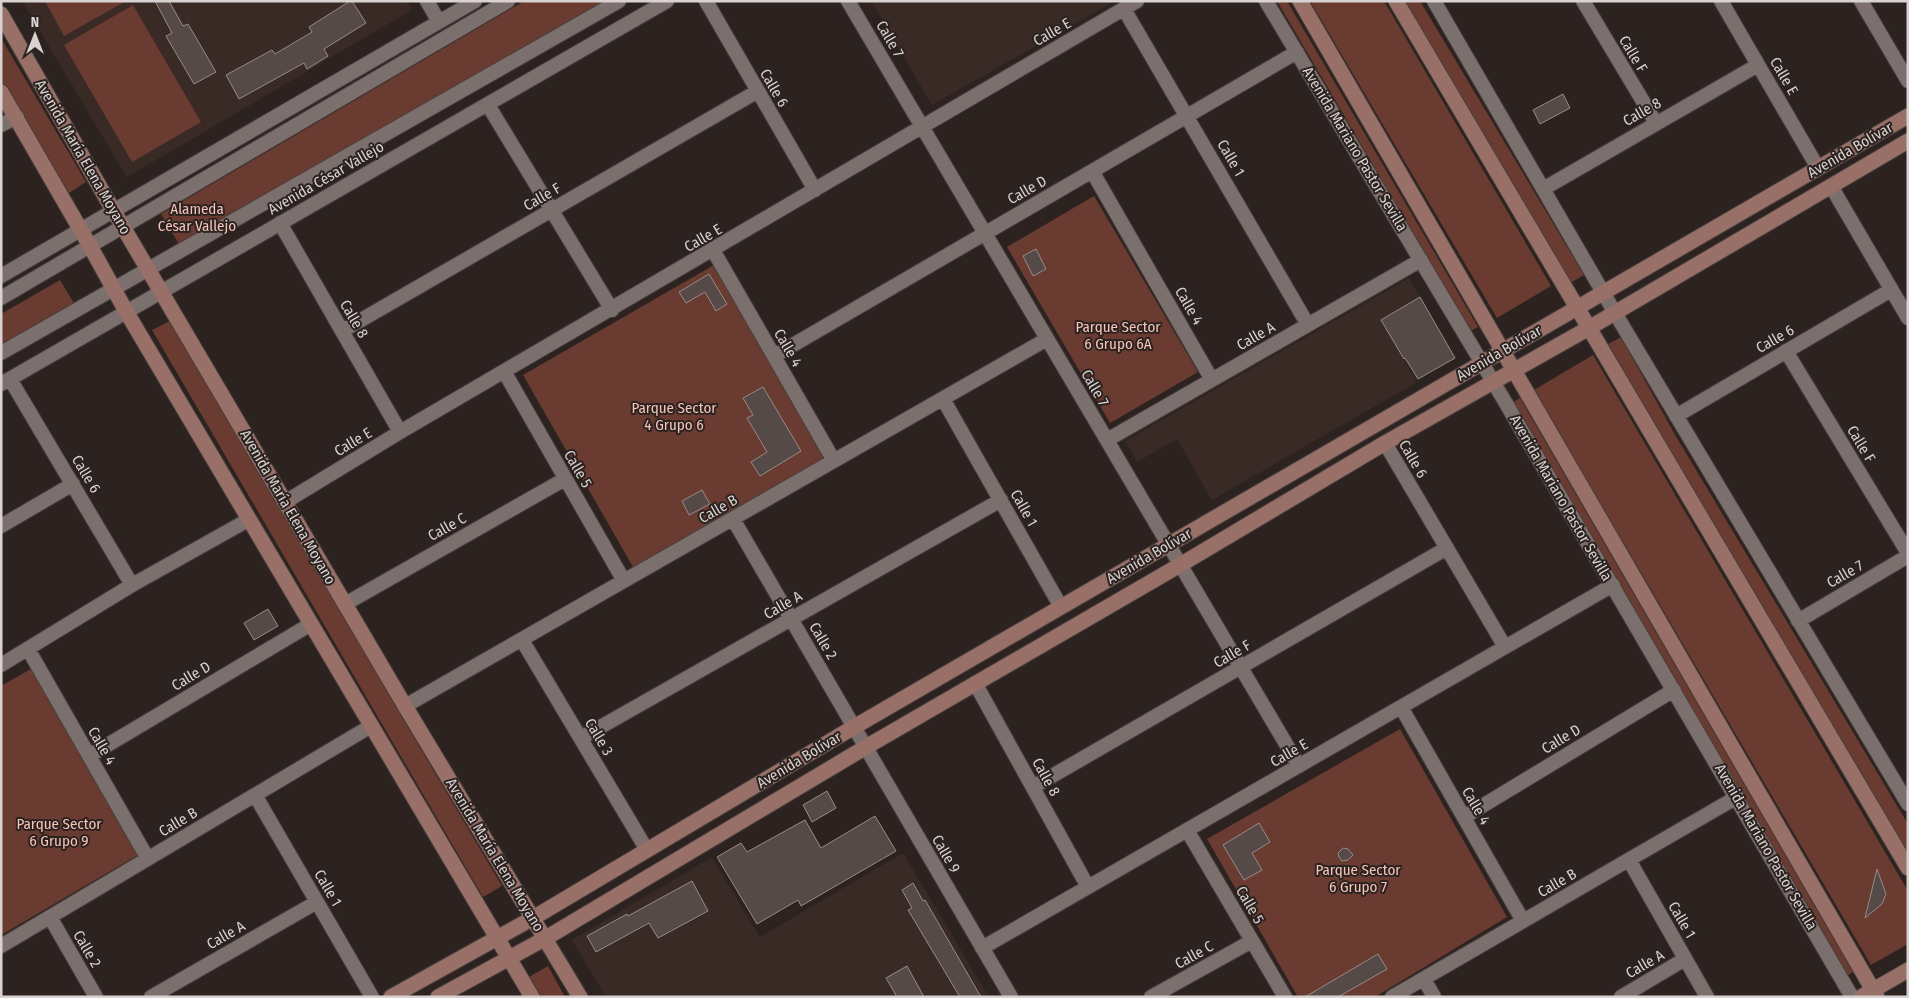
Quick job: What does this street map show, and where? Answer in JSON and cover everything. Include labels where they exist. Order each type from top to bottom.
[{"type":"street","points":[[427,1],[439,22]]},
{"type":"street","points":[[1,276],[475,1]]},
{"type":"street","points":[[1,298],[508,1]]},
{"type":"street","name":"Avenida César Vallejo","points":[[1,353],[618,1]]},
{"type":"street","name":"Avenida César Vallejo","points":[[6,381],[667,1]]},
{"type":"street","name":"Calle 6","points":[[706,1],[815,190]]},
{"type":"street","name":"Calle 7","points":[[848,1],[1299,766]]},
{"type":"street","name":"Calle E","points":[[285,502],[400,432],[505,373],[1137,1]]},
{"type":"street","name":"Avenida Mariano Pastor Sevilla","points":[[1266,1],[1482,362],[1852,997]]},
{"type":"street","name":"Avenida Mariano Pastor Sevilla","points":[[1300,1],[1504,350],[1870,995]]},
{"type":"street","points":[[1396,1],[1908,868]]},
{"type":"street","points":[[1434,1],[1676,416],[1908,804]]},
{"type":"street","name":"Calle F","points":[[1583,1],[1656,123]]},
{"type":"street","name":"Calle E","points":[[1721,1],[1818,168]]},
{"type":"street","points":[[1861,1],[1908,81]]},
{"type":"street","name":"Calle 1","points":[[1124,9],[1308,325]]},
{"type":"street","name":"Avenida María Elena Moyano","points":[[1,14],[113,210],[405,706],[580,997]]},
{"type":"street","name":"Calle D","points":[[774,356],[1297,52]]},
{"type":"street","name":"Calle 8","points":[[1543,189],[1758,65]]},
{"type":"street","name":"Calle F","points":[[342,331],[758,91]]},
{"type":"street","points":[[1,92],[81,230],[126,313],[532,997]]},
{"type":"street","points":[[488,105],[612,310]]},
{"type":"street","name":"Avenida Bolívar","points":[[391,997],[533,918],[854,727],[1908,116]]},
{"type":"street","points":[[1,125],[17,117]]},
{"type":"street","name":"Avenida Bolívar","points":[[438,997],[546,938],[866,747],[1180,565],[1385,443],[1589,328],[1908,141]]},
{"type":"street","name":"Calle 4","points":[[1092,171],[1212,380]]},
{"type":"street","points":[[1831,186],[1908,318]]},
{"type":"street","name":"Calle 8","points":[[280,223],[400,432]]},
{"type":"street","name":"Calle 4","points":[[713,250],[834,461]]},
{"type":"street","name":"Calle A","points":[[1107,440],[1421,260]]},
{"type":"street","name":"Calle 6","points":[[1676,416],[1891,290]]},
{"type":"street","name":"Calle B","points":[[405,706],[1047,339]]},
{"type":"street","name":"Calle F","points":[[1786,351],[1908,555]]},
{"type":"street","name":"Calle 5","points":[[505,373],[624,581]]},
{"type":"street","name":"Calle 6","points":[[6,381],[73,484],[132,586]]},
{"type":"street","name":"Calle 1","points":[[943,399],[1061,607]]},
{"type":"street","name":"Calle 6","points":[[1385,443],[1505,647]]},
{"type":"street","name":"Calle C","points":[[345,604],[565,479]]},
{"type":"street","points":[[1,526],[73,484]]},
{"type":"street","name":"Calle A","points":[[581,738],[1001,500]]},
{"type":"street","name":"Calle 2","points":[[733,519],[854,727]]},
{"type":"street","points":[[1,665],[132,586],[248,520]]},
{"type":"street","name":"Calle F","points":[[1033,787],[1447,548]]},
{"type":"street","name":"Calle 7","points":[[1798,621],[1908,555]]},
{"type":"street","name":"Calle E","points":[[982,948],[1613,585]]},
{"type":"street","name":"Calle D","points":[[89,756],[311,624]]},
{"type":"street","name":"Calle 3","points":[[522,640],[648,850]]},
{"type":"street","name":"Calle 4","points":[[28,649],[148,859]]},
{"type":"street","name":"Calle 8","points":[[975,683],[1088,887]]},
{"type":"street","name":"Calle D","points":[[1464,817],[1674,690]]},
{"type":"street","name":"Calle 4","points":[[1401,707],[1523,921]]},
{"type":"street","name":"Calle B","points":[[1,946],[371,726]]},
{"type":"street","name":"Calle 9","points":[[854,727],[1011,997]]},
{"type":"street","name":"Calle 1","points":[[255,795],[372,997]]},
{"type":"street","name":"Calle B","points":[[1392,997],[1737,797]]},
{"type":"street","name":"Calle 5","points":[[1187,830],[1285,997]]},
{"type":"street","name":"Calle 1","points":[[1629,860],[1707,997]]},
{"type":"street","name":"Calle A","points":[[151,997],[317,902]]},
{"type":"street","name":"Calle 2","points":[[50,917],[96,997]]},
{"type":"street","name":"Calle C","points":[[1151,997],[1252,941]]},
{"type":"street","name":"Calle A","points":[[1621,997],[1685,959]]},
{"type":"street","points":[[1870,995],[1908,970]]},
{"type":"street","points":[[1424,979],[1434,997]]},
{"type":"shaded area","points":[[22,1],[406,1],[412,10],[127,177]]},
{"type":"shaded area","points":[[871,1],[1115,1],[932,105]]},
{"type":"shaded area","points":[[1409,278],[1420,297],[1381,320],[1417,382],[1212,500],[1177,439],[1137,462],[1125,441]]},
{"type":"shaded area","points":[[903,853],[989,997],[606,997],[572,940],[712,857],[760,937]]},
{"type":"green space","points":[[45,1],[126,1],[64,36]]},
{"type":"green space","name":"Alameda César Vallejo","points":[[524,1],[609,1],[183,251],[161,214]]},
{"type":"green space","points":[[1277,1],[1287,1],[1478,327],[1469,332]]},
{"type":"green space","points":[[1310,1],[1384,1],[1551,286],[1497,318]]},
{"type":"green space","points":[[1404,1],[1420,1],[1584,275],[1570,283]]},
{"type":"green space","points":[[133,5],[201,122],[132,162],[64,45]]},
{"type":"green space","points":[[1,38],[86,182],[69,193],[1,80]]},
{"type":"green space","name":"Parque Sector 6 Grupo 6A","points":[[1094,196],[1198,372],[1110,423],[1007,247]]},
{"type":"green space","name":"Parque Sector 4 Grupo 6","points":[[714,265],[825,458],[633,567],[523,375]]},
{"type":"green space","points":[[60,280],[75,305],[1,349],[1,314]]},
{"type":"green space","points":[[172,320],[502,886],[483,897],[152,330]]},
{"type":"green space","points":[[1621,337],[1674,433],[1908,824],[1908,856],[1608,344]]},
{"type":"green space","points":[[1593,355],[1908,891],[1908,944],[1871,965],[1534,390]]},
{"type":"green space","points":[[1520,398],[1853,972],[1845,977],[1510,404]]},
{"type":"green space","name":"Parque Sector 6 Grupo 9","points":[[31,669],[138,855],[1,935],[1,686]]},
{"type":"green space","name":"Parque Sector 6 Grupo 7","points":[[1400,729],[1507,917],[1375,997],[1298,997],[1207,839]]},
{"type":"green space","points":[[548,966],[565,997],[540,997],[529,977]]},
{"type":"building","points":[[155,1],[169,1],[183,26],[188,24],[216,72],[194,84],[166,36],[172,33]]},
{"type":"building","points":[[352,1],[366,23],[324,49],[328,56],[307,69],[304,63],[239,99],[226,75],[272,50],[275,54],[312,32],[309,27]]},
{"type":"building","points":[[1563,94],[1570,108],[1540,124],[1533,110]]},
{"type":"building","points":[[1036,249],[1046,269],[1033,276],[1023,256]]},
{"type":"building","points":[[709,274],[727,304],[716,311],[705,292],[686,303],[679,292]]},
{"type":"building","points":[[1420,297],[1455,358],[1418,379],[1381,320]]},
{"type":"building","points":[[763,387],[801,451],[760,476],[751,462],[767,452],[747,418],[753,415],[743,398]]},
{"type":"building","points":[[702,490],[710,504],[689,515],[682,501]]},
{"type":"building","points":[[268,609],[278,626],[254,640],[244,623]]},
{"type":"building","points":[[827,791],[836,808],[812,822],[803,805]]},
{"type":"building","points":[[875,816],[896,851],[801,906],[798,900],[757,924],[717,857],[741,843],[747,852],[805,820],[821,848]]},
{"type":"building","points":[[1259,823],[1270,842],[1252,853],[1262,870],[1244,880],[1223,845]]},
{"type":"building","points":[[1343,848],[1348,849],[1353,855],[1348,860],[1342,861],[1338,853]]},
{"type":"building","points":[[1877,869],[1886,894],[1882,904],[1865,918]]},
{"type":"building","points":[[692,881],[708,911],[658,938],[649,923],[596,952],[587,936]]},
{"type":"building","points":[[913,883],[923,901],[925,900],[981,997],[960,997],[908,910],[912,908],[902,890]]},
{"type":"building","points":[[1378,954],[1387,969],[1338,997],[1305,997]]},
{"type":"building","points":[[907,966],[924,997],[897,997],[886,978]]}]
